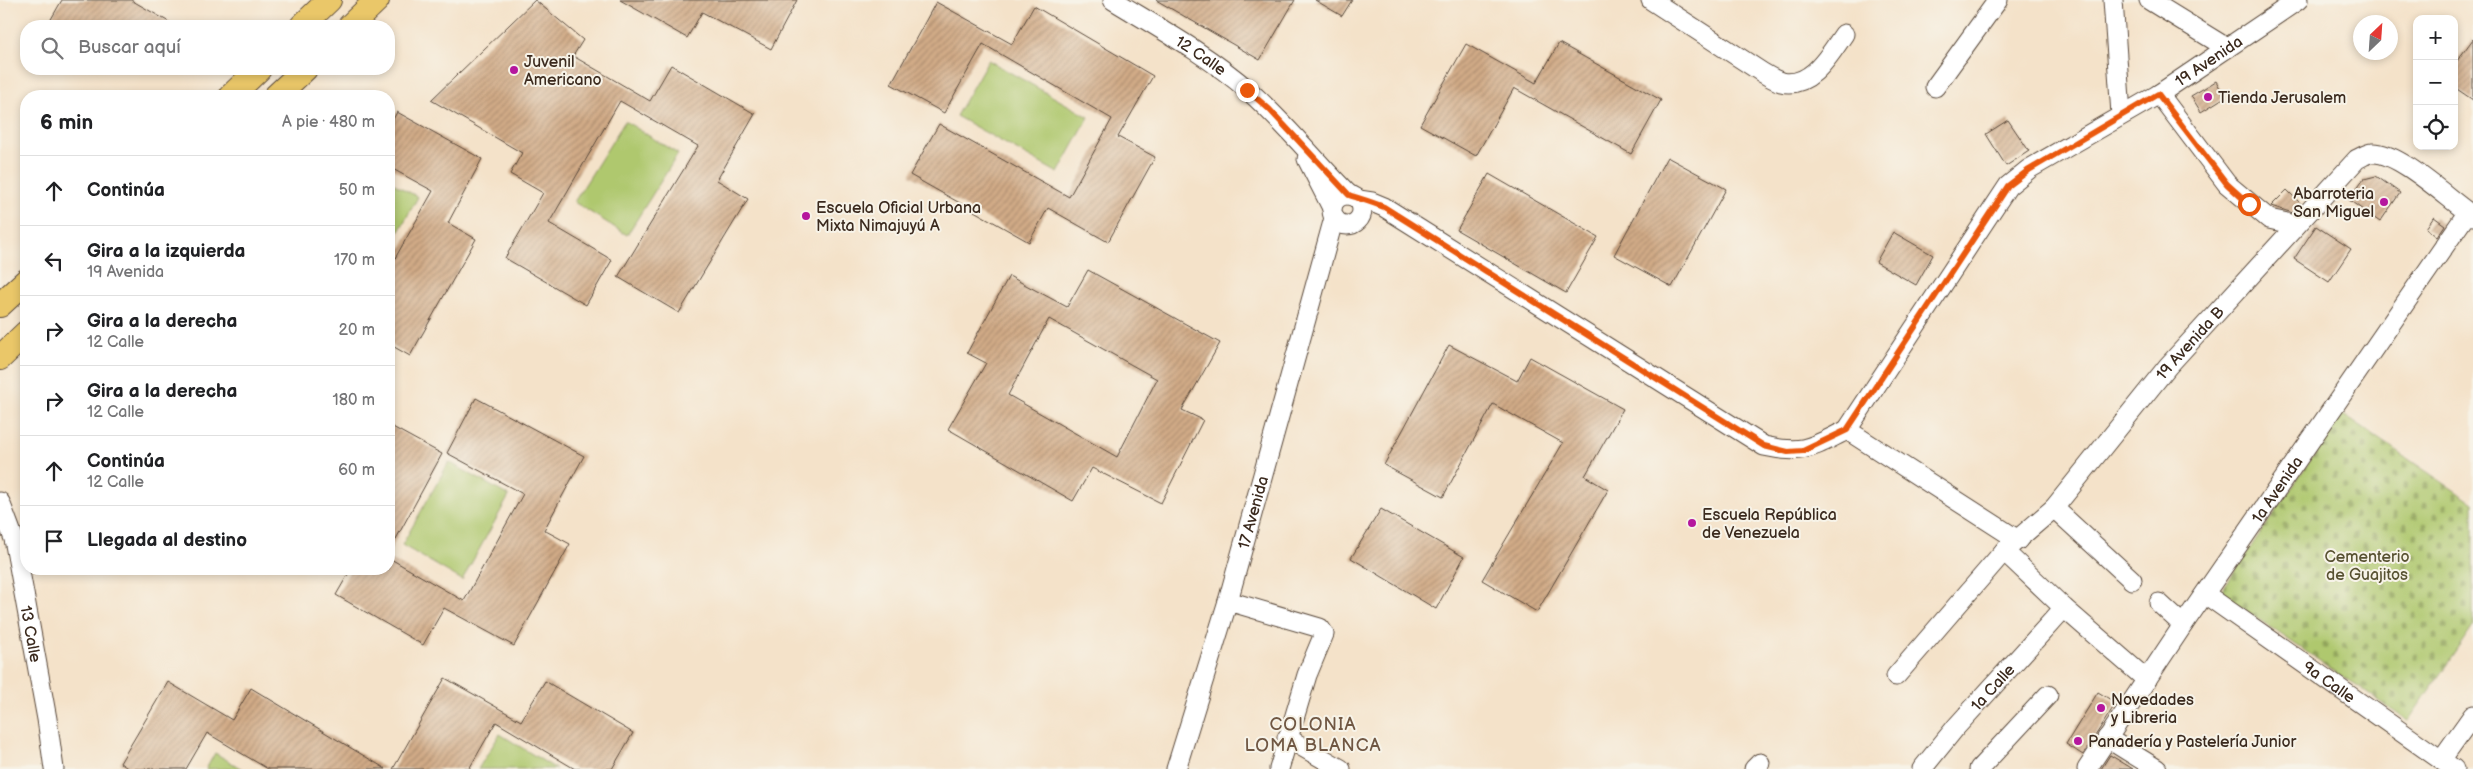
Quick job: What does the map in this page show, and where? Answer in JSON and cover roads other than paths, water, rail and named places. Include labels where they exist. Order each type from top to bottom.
[{"type":"main road","points":[[308,20],[329,0]]},
{"type":"main road","points":[[356,20],[377,0]]},
{"type":"main road","points":[[237,90],[253,75]]},
{"type":"main road","points":[[282,90],[299,75]]},
{"type":"main road","points":[[1,303],[20,286]]},
{"type":"main road","points":[[0,358],[20,339]]},
{"type":"street","name":"12 Calle","points":[[1113,0],[1193,49],[1269,109],[1301,144],[1347,211]]},
{"type":"street","points":[[1651,0],[1763,73],[1782,82],[1802,80],[1816,72],[1844,34]]},
{"type":"street","points":[[1935,87],[1998,0]]},
{"type":"street","points":[[2113,0],[2121,114]]},
{"type":"street","points":[[2149,0],[2227,48]]},
{"type":"street","name":"19 Avenida","points":[[1847,430],[2008,186],[2029,170],[2121,114],[2158,94],[2295,1]]},
{"type":"street","points":[[2158,94],[2227,184],[2269,219],[2296,225]]},
{"type":"street","name":"19 Avenida B","points":[[1896,676],[2011,546],[2054,508],[2168,366],[2357,159],[2370,153],[2384,154],[2405,166],[2470,214]]},
{"type":"street","points":[[1347,211],[1406,220],[1764,446],[1788,452],[1803,451],[1847,430],[2011,546],[2064,608],[2147,680]]},
{"type":"street","name":"17 Avenida","points":[[1176,769],[1228,601],[1324,254],[1347,211]]},
{"type":"street","name":"1a Avenida","points":[[2086,769],[2183,624],[2470,214]]},
{"type":"street","name":"13 Calle","points":[[0,502],[14,539],[20,572]]},
{"type":"street","points":[[2054,508],[2132,580]]},
{"type":"street","name":"13 Calle","points":[[21,575],[54,769]]},
{"type":"street","name":"9a Calle","points":[[2205,594],[2447,764]]},
{"type":"street","points":[[1228,601],[1320,628],[1324,634],[1307,675],[1279,769]]},
{"type":"street","points":[[2159,603],[2183,624]]},
{"type":"street","name":"1a Calle","points":[[1922,769],[1956,727],[2064,608]]},
{"type":"street","points":[[1979,769],[2048,695]]},
{"type":"street","points":[[2447,764],[2473,716]]},
{"type":"street","points":[[1287,738],[1342,769]]},
{"type":"street","points":[[2107,738],[2157,769]]},
{"type":"place","name":"Juvenil Americano","points":[[514,70]]},
{"type":"place","name":"Tienda Jerusalem","points":[[2208,97]]},
{"type":"place","name":"Abarroteria San Miguel","points":[[2384,202]]},
{"type":"place","name":"Escuela Oficial Urbana Mixta Nimajuyú A","points":[[806,216]]},
{"type":"place","name":"Escuela República de Venezuela","points":[[1692,523]]},
{"type":"place","name":"Novedades y Libreria","points":[[2101,708]]},
{"type":"place","name":"Panadería y Pastelería Junior","points":[[2078,741]]},
{"type":"district","name":"COLONIA LOMA BLANCA","points":[[1313,734]]},
{"type":"park label","name":"Cementerio de Guajitos","points":[[2367,565]]}]
